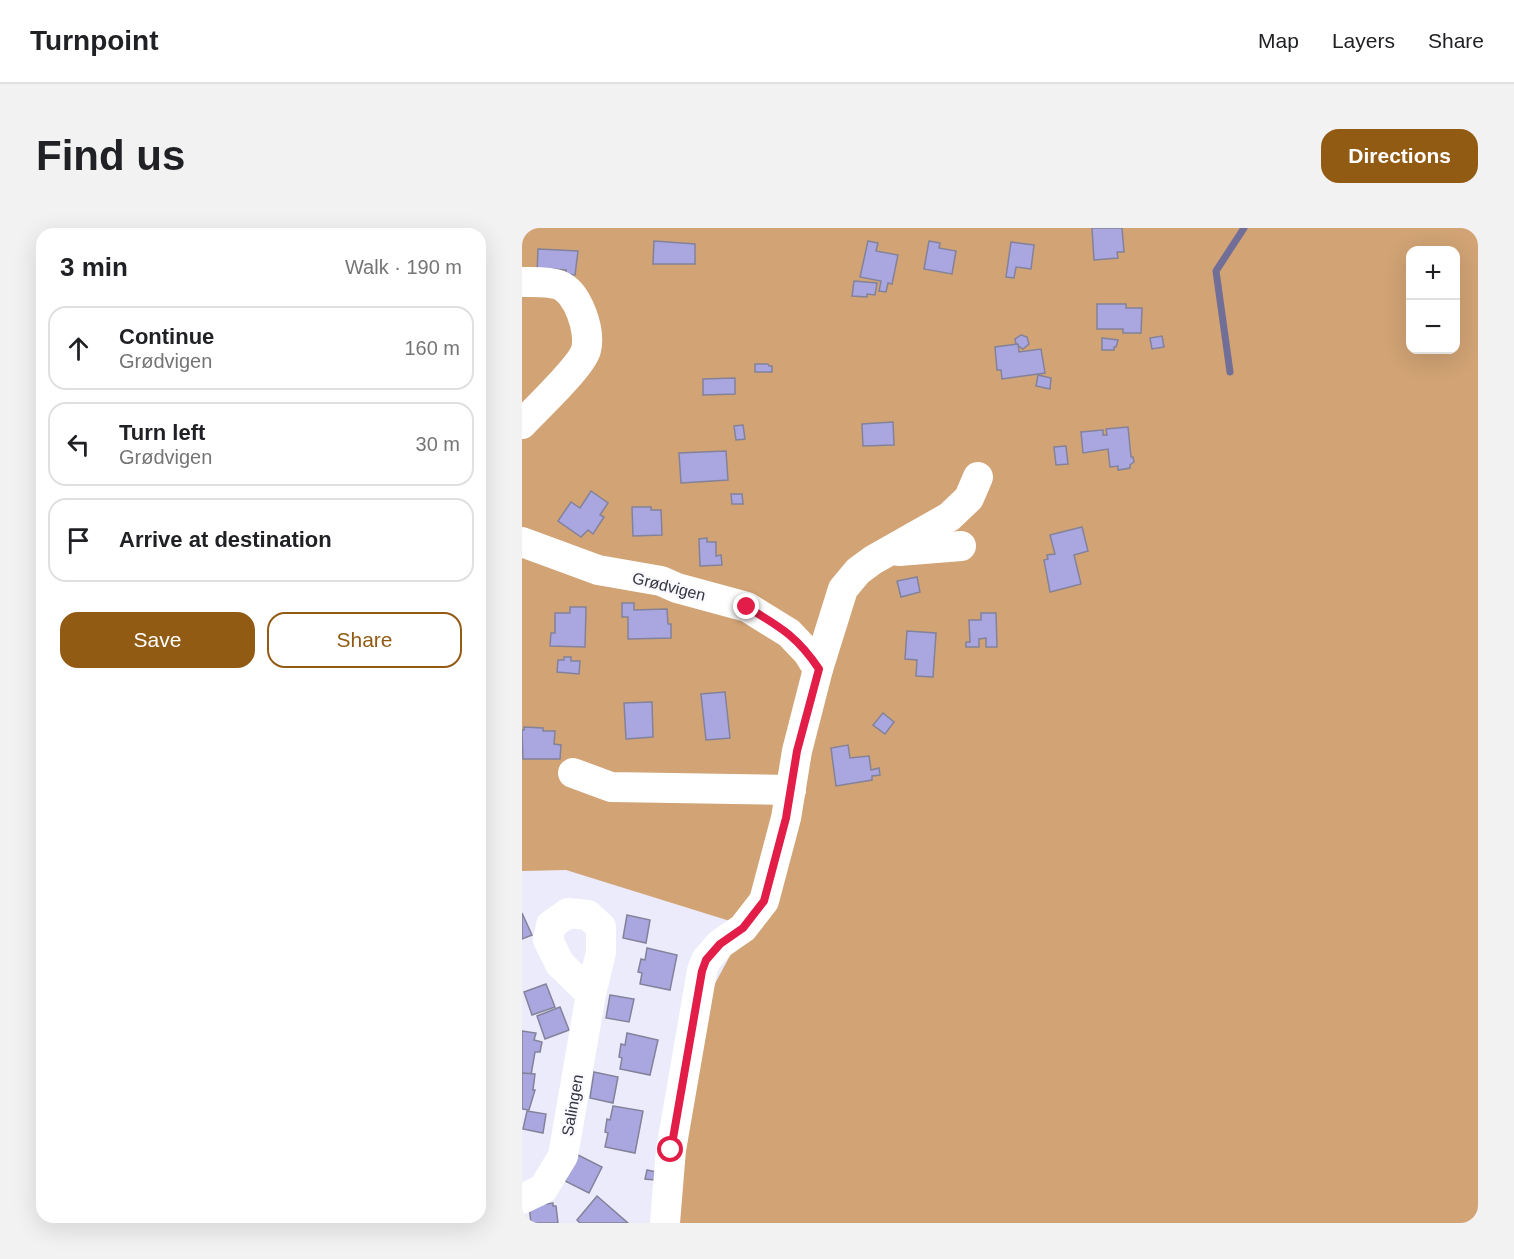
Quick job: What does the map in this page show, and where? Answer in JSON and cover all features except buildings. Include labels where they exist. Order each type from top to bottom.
[{"type":"street","points":[[522,282],[561,285],[572,294],[583,313],[586,349],[578,364],[522,424]]},
{"type":"street","points":[[664,1223],[671,1150],[702,971],[706,960],[720,944],[743,928],[764,901],[786,818],[797,751],[843,589],[858,571],[949,518],[969,498],[978,477]]},
{"type":"street","name":"Grødvigen","points":[[522,542],[598,570],[661,581],[747,607],[789,633],[819,669]]},
{"type":"street","points":[[890,552],[961,546]]},
{"type":"street","points":[[573,773],[611,787],[791,790]]},
{"type":"street","name":"Salingen","points":[[522,1199],[543,1189],[563,1156],[591,994]]},
{"type":"shaded area","points":[[522,228],[1478,228],[1478,1223],[670,1223],[711,991],[746,926],[566,870],[522,871]]},
{"type":"waterway","points":[[1230,372],[1216,271],[1244,228]]},
{"type":"route","points":[[671,1150],[702,971],[706,960],[720,944],[743,928],[764,901],[786,818],[797,751],[819,669],[789,633],[747,607]]}]
